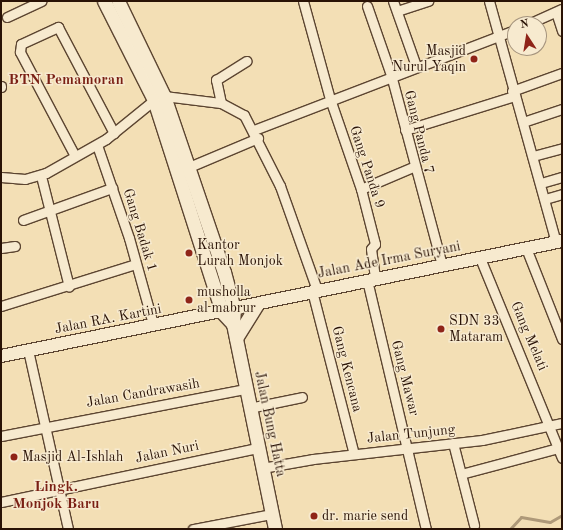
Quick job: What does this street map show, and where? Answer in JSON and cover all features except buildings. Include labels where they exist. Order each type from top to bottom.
[{"type":"main road","points":[[104,1],[159,98],[228,311]]},
{"type":"main road","points":[[118,1],[189,167],[228,311]]},
{"type":"main road","points":[[236,338],[257,304]]},
{"type":"main road","name":"Jalan Bung Hatta","points":[[228,311],[233,324],[275,529]]},
{"type":"street","points":[[7,17],[41,1]]},
{"type":"street","name":"Gang Panda 9","points":[[303,1],[330,99],[360,188],[375,244]]},
{"type":"street","points":[[393,1],[416,66]]},
{"type":"street","points":[[397,11],[428,1]]},
{"type":"street","points":[[490,1],[513,93],[559,242]]},
{"type":"street","name":"Gang Panda 7","points":[[367,6],[391,75],[413,167],[442,265]]},
{"type":"street","points":[[546,16],[559,10],[562,31]]},
{"type":"street","points":[[75,156],[20,52],[21,44],[58,27],[114,133]]},
{"type":"street","points":[[189,167],[330,99],[391,75],[507,33]]},
{"type":"street","points":[[221,103],[216,80],[247,61]]},
{"type":"street","points":[[405,130],[513,93],[562,73]]},
{"type":"street","points":[[1,177],[18,180],[41,176],[96,145],[159,98]]},
{"type":"street","name":"Gang Kencana","points":[[159,98],[221,103],[238,110],[256,134],[292,215],[315,290],[354,454]]},
{"type":"street","points":[[523,122],[562,109]]},
{"type":"street","name":"Gang Badak 1","points":[[96,145],[112,188],[153,324]]},
{"type":"street","points":[[533,156],[562,148]]},
{"type":"street","points":[[360,188],[413,167]]},
{"type":"street","points":[[41,176],[69,287]]},
{"type":"street","points":[[541,183],[562,176]]},
{"type":"street","points":[[23,220],[51,212],[112,188]]},
{"type":"street","points":[[545,199],[562,194]]},
{"type":"street","name":"Jalan Ade Irma Suryani","points":[[228,311],[315,290],[559,242]]},
{"type":"street","name":"Gang Mawar","points":[[375,244],[371,250],[371,279],[426,529]]},
{"type":"street","points":[[1,248],[15,246]]},
{"type":"street","points":[[526,248],[562,339]]},
{"type":"street","name":"Gang Melati","points":[[480,258],[551,425],[562,458]]},
{"type":"street","points":[[1,306],[69,287],[136,264]]},
{"type":"street","name":"Jalan RA. Kartini","points":[[1,356],[153,324],[228,311]]},
{"type":"street","points":[[28,350],[68,529]]},
{"type":"street","name":"Jalan Candrawasih","points":[[1,436],[45,426],[246,389]]},
{"type":"street","points":[[250,408],[302,397]]},
{"type":"street","name":"Jalan Tunjung","points":[[262,468],[354,454],[453,443],[562,423]]},
{"type":"street","points":[[453,443],[474,525]]},
{"type":"street","name":"Jalan Nuri","points":[[1,502],[258,448]]},
{"type":"street","points":[[461,474],[558,448]]},
{"type":"street","points":[[192,529],[272,514]]},
{"type":"waterway","points":[[510,529],[521,517],[550,522],[562,515]]},
{"type":"place","name":"Masjid Nurul Yaqin","points":[[474,59]]},
{"type":"place","name":"Kantor Lurah Monjok","points":[[189,253]]},
{"type":"place","name":"musholla al mabrur","points":[[189,300]]},
{"type":"place","name":"SDN 33 Mataram","points":[[441,329]]},
{"type":"place","name":"Masjid Al-Ishlah","points":[[14,457]]},
{"type":"place","name":"dr. marie send","points":[[314,516]]},
{"type":"district","name":"BTN Pemamoran","points":[[66,81]]},
{"type":"district","name":"Lingk. Monjok Baru","points":[[56,496]]}]
